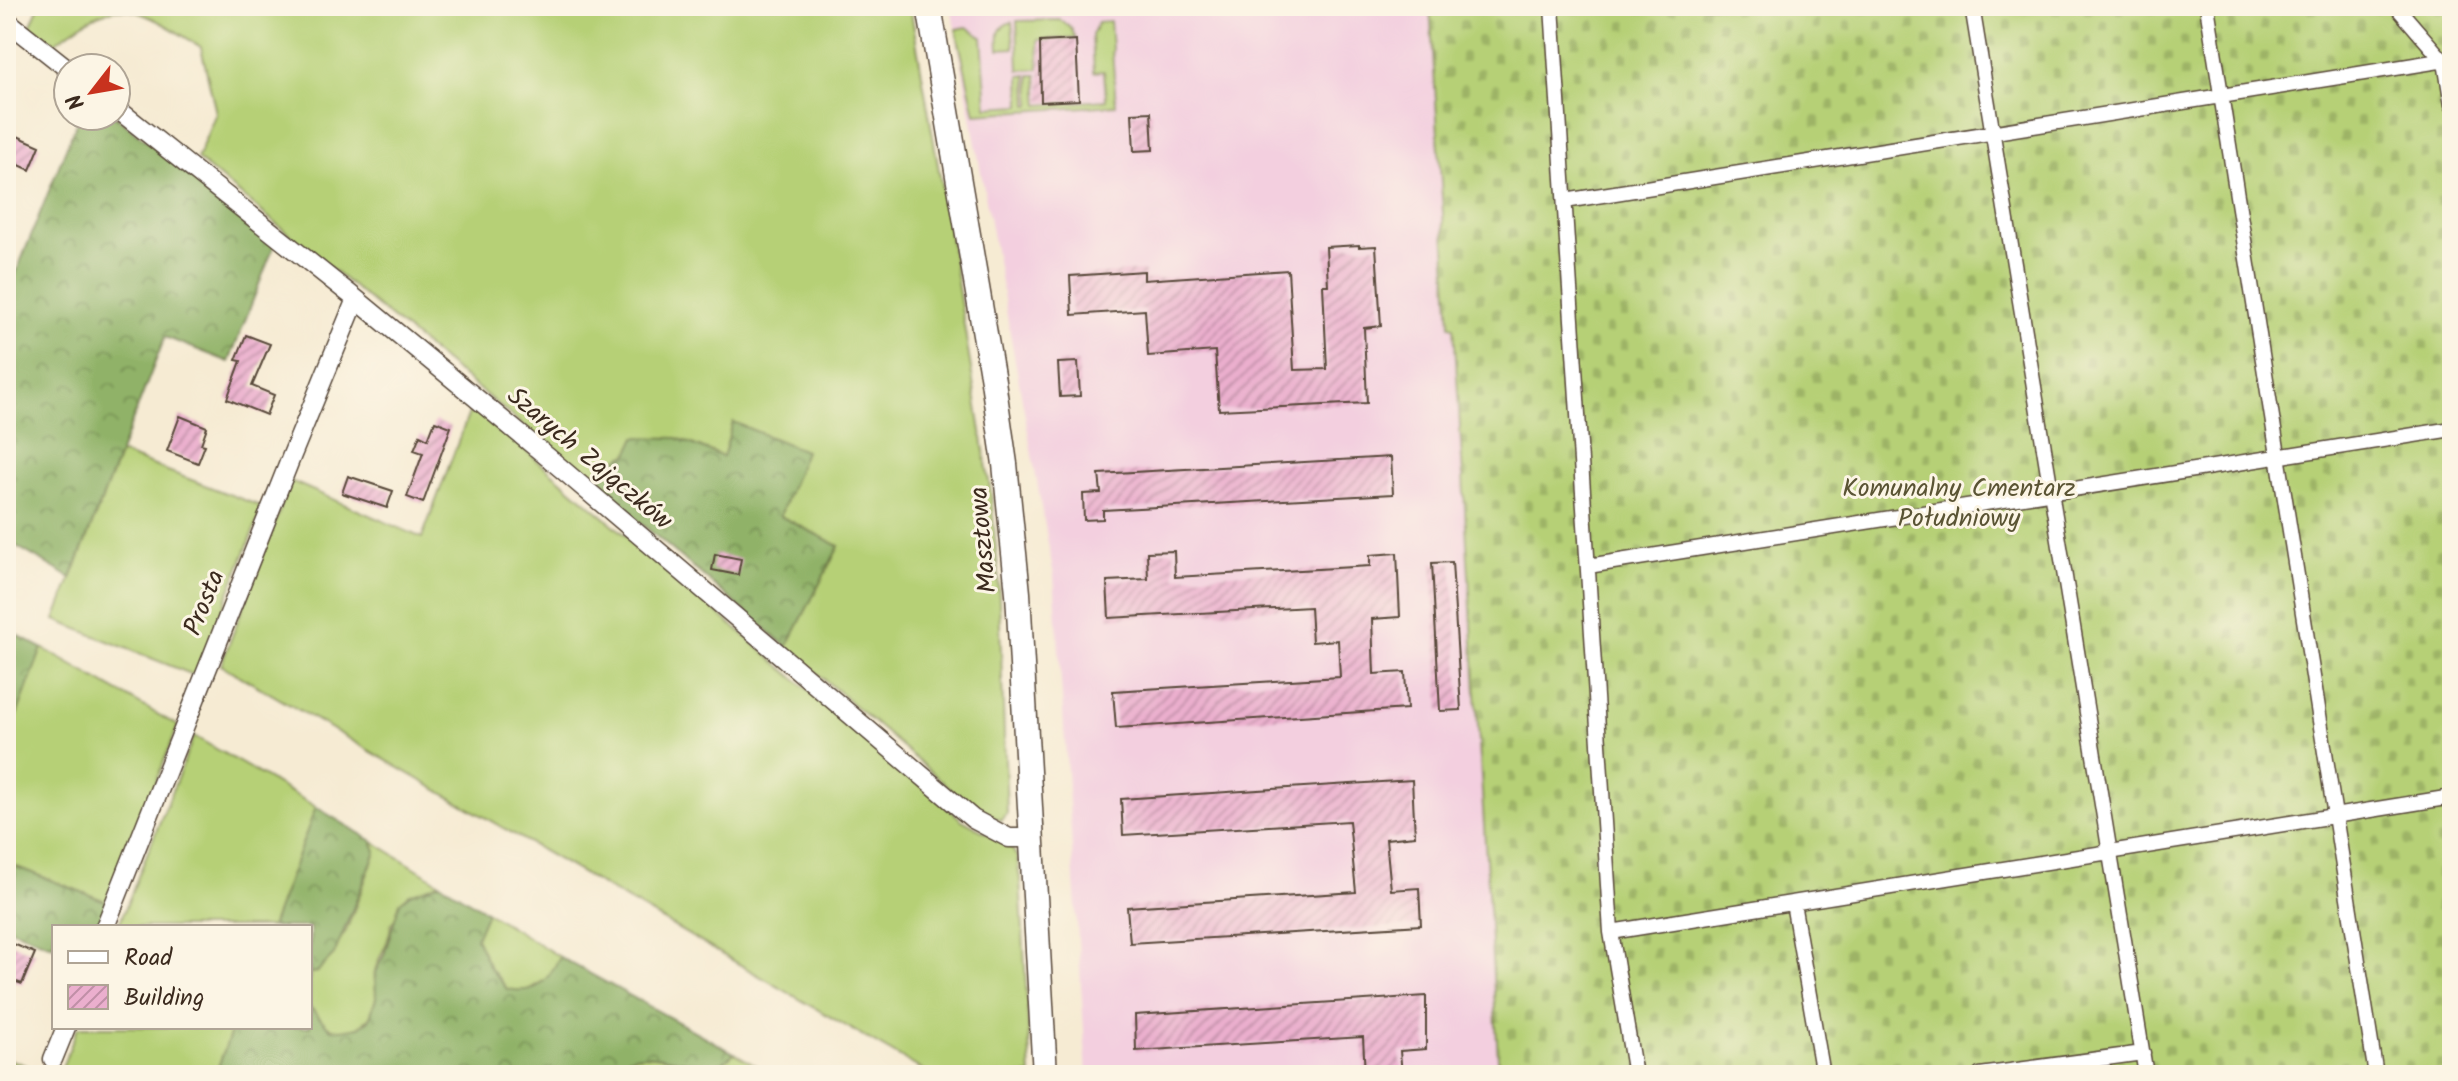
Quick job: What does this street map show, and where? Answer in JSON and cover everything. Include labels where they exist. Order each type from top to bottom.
[{"type":"street","name":"Masztowa","points":[[929,6],[1005,464],[1018,593],[1045,1075]]},
{"type":"street","points":[[1552,6],[1611,932],[1635,1075]]},
{"type":"street","points":[[1972,6],[2146,1075]]},
{"type":"street","points":[[2207,6],[2376,1075]]},
{"type":"street","points":[[2396,6],[2450,63],[2452,105]]},
{"type":"street","points":[[6,20],[52,56]]},
{"type":"street","points":[[1565,201],[2221,96],[2450,63]]},
{"type":"street","name":"Szarych Zajączków","points":[[132,121],[550,459],[973,819],[1009,838],[1032,838]]},
{"type":"street","name":"Prosta","points":[[106,925],[356,299]]},
{"type":"street","points":[[1588,566],[2452,429]]},
{"type":"street","points":[[1611,932],[2452,797]]},
{"type":"street","points":[[1793,903],[1823,1075]]},
{"type":"street","points":[[53,1059],[65,1029]]},
{"type":"street","points":[[1980,1075],[2143,1053]]},
{"type":"shaded area","points":[[951,6],[1430,6],[1499,1075],[1087,1075],[1054,576]]},
{"type":"green space","points":[[39,6],[910,6],[991,494],[998,572],[1007,813],[1001,820],[976,811],[787,647],[839,546],[780,516],[804,452],[724,457],[677,438],[619,458],[590,480],[197,159],[216,113],[201,47],[148,16],[114,10],[96,16],[47,48],[29,29]]},
{"type":"green space","name":"Komunalny Cmentarz Południowy","points":[[1430,6],[2452,6],[2452,1075],[1499,1075],[1454,327],[1450,326]]},
{"type":"green space","points":[[1060,20],[1071,28],[1076,38],[1038,40],[1039,69],[1019,70],[1017,21]]},
{"type":"green space","points":[[1110,21],[1116,105],[975,114],[956,29],[967,27],[982,37],[987,107],[1021,105],[1020,76],[1027,75],[1028,105],[1031,105],[1030,75],[1037,75],[1039,105],[1106,100],[1104,71],[1094,72],[1092,35],[1098,22]]},
{"type":"green space","points":[[1012,22],[1014,48],[999,49],[1001,29]]},
{"type":"green space","points":[[132,129],[275,243],[229,362],[165,337],[71,578],[6,540],[6,298],[73,132],[132,132]]},
{"type":"green space","points":[[472,405],[962,820],[1010,846],[1017,857],[1020,879],[1031,1075],[931,1075],[221,665],[291,481],[422,538]]},
{"type":"green space","points":[[733,422],[805,451],[780,516],[839,546],[787,647],[590,480],[604,466],[628,454],[636,437],[677,438],[723,457]]},
{"type":"green space","points":[[120,453],[263,507],[196,676],[55,620]]},
{"type":"green space","points":[[6,629],[42,648],[6,744]]},
{"type":"green space","points":[[42,648],[178,726],[108,902],[6,863],[6,744]]},
{"type":"green space","points":[[194,736],[316,807],[272,925],[119,925]]},
{"type":"green space","points":[[316,807],[372,841],[376,851],[334,955],[317,972],[312,973],[312,925],[272,925]]},
{"type":"green space","points":[[372,841],[440,883],[432,886],[391,923],[389,937],[375,971],[376,997],[372,1012],[363,1024],[341,1031],[326,1025],[312,1010],[312,973],[317,972],[346,931],[376,852]]},
{"type":"green space","points":[[6,863],[108,902],[99,925],[52,925],[52,945],[6,927]]},
{"type":"green space","points":[[440,883],[487,912],[476,938],[490,968],[507,989],[526,990],[540,985],[560,957],[734,1053],[720,1065],[635,1056],[617,1065],[609,1075],[215,1075],[232,1029],[312,1029],[312,1009],[330,1029],[359,1027],[369,1020],[376,998],[375,972],[384,955],[400,902],[410,894]]},
{"type":"green space","points":[[487,912],[560,957],[550,977],[524,992],[507,989],[490,968],[475,938]]},
{"type":"green space","points":[[77,1029],[232,1029],[215,1075],[59,1075]]},
{"type":"green space","points":[[734,1053],[773,1075],[609,1075],[617,1065],[635,1056],[719,1065]]},
{"type":"green space","points":[[6,1058],[43,1072],[42,1075],[6,1075]]},
{"type":"building","points":[[1076,40],[1079,100],[1041,102],[1040,42]]},
{"type":"building","points":[[1151,112],[1153,150],[1134,151],[1132,113]]},
{"type":"building","points":[[6,131],[40,146],[30,170],[6,159]]},
{"type":"building","points":[[1376,246],[1381,326],[1364,328],[1367,403],[1219,410],[1215,351],[1148,356],[1145,310],[1072,315],[1070,276],[1144,271],[1144,280],[1288,270],[1294,370],[1327,369],[1323,285],[1328,285],[1326,247]]},
{"type":"building","points":[[246,335],[270,344],[252,386],[274,395],[266,415],[227,399],[241,361],[236,360]]},
{"type":"building","points":[[1078,362],[1080,396],[1060,397],[1058,363]]},
{"type":"building","points":[[180,416],[207,427],[201,444],[205,445],[198,463],[167,451]]},
{"type":"building","points":[[435,421],[451,427],[423,503],[407,497],[423,453],[414,450],[420,435],[428,439]]},
{"type":"building","points":[[1391,457],[1393,494],[1103,510],[1103,519],[1084,520],[1083,494],[1101,493],[1099,474]]},
{"type":"building","points":[[348,476],[393,491],[387,508],[342,493]]},
{"type":"building","points":[[1174,551],[1175,577],[1370,566],[1370,555],[1397,553],[1400,617],[1372,619],[1374,674],[1405,672],[1407,709],[1116,728],[1113,691],[1340,677],[1338,640],[1312,642],[1310,607],[1109,618],[1107,581],[1148,579],[1147,552]]},
{"type":"building","points":[[715,554],[741,559],[738,575],[712,570]]},
{"type":"building","points":[[1452,562],[1461,710],[1440,711],[1432,563]]},
{"type":"building","points":[[1412,780],[1415,836],[1386,839],[1391,890],[1419,888],[1421,925],[1130,943],[1127,907],[1356,892],[1349,821],[1123,835],[1121,799]]},
{"type":"building","points":[[11,943],[35,953],[22,984],[6,978],[6,956]]},
{"type":"building","points":[[1426,996],[1426,1049],[1400,1051],[1402,1075],[1365,1075],[1363,1037],[1136,1051],[1135,1015]]}]
